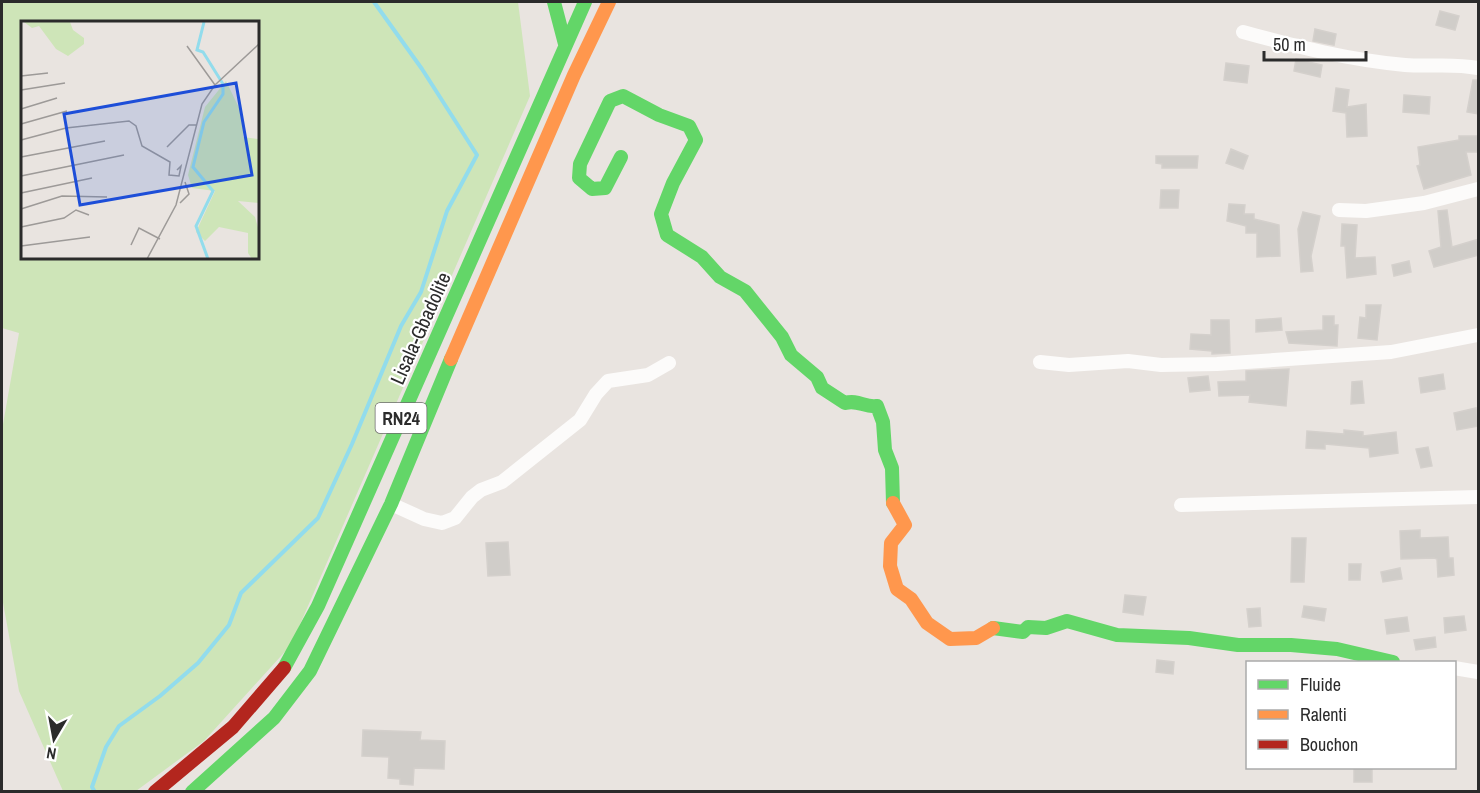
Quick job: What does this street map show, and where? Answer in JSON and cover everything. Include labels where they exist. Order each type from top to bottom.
[{"type":"main road","points":[[554,2],[565,44]]},
{"type":"main road","name":"Lisala-Gbadolite","points":[[154,792],[201,757],[256,704],[297,648],[337,564],[585,2]]},
{"type":"main road","name":"Lisala-Gbadolite","points":[[192,792],[274,718],[310,671],[391,504],[481,287],[609,2]]},
{"type":"main road","points":[[621,157],[605,188],[592,189],[579,178],[580,164],[610,101],[623,96],[689,126],[696,140],[661,214],[667,235],[702,257],[720,277],[745,291],[782,337],[791,355],[817,377],[822,388],[845,403],[862,400],[869,406],[877,406],[884,417],[885,452],[892,468],[890,494],[905,525],[891,543],[890,566],[893,583],[897,589],[911,599],[927,623],[950,639],[975,638],[993,628],[1023,632],[1028,627],[1046,628],[1067,621],[1117,635],[1189,638],[1238,645],[1292,645],[1337,649],[1385,661]]},
{"type":"street","points":[[1244,32],[1306,50],[1348,57],[1404,65],[1446,63],[1479,68]]},
{"type":"street","points":[[1339,210],[1366,211],[1414,205],[1479,189]]},
{"type":"street","points":[[1040,362],[1069,365],[1128,362],[1161,365],[1217,364],[1391,352],[1479,335]]},
{"type":"street","points":[[391,504],[424,519],[442,524],[454,518],[472,497],[481,490],[502,482],[580,420],[596,394],[609,381],[648,375],[669,363]]},
{"type":"street","points":[[1181,505],[1479,497]]},
{"type":"street","points":[[1456,668],[1479,672]]},
{"type":"green space","points":[[2,2],[518,2],[530,96],[291,645],[204,741],[136,791],[63,791],[19,691],[2,597],[2,430],[19,333],[2,328]]},
{"type":"building","points":[[1440,11],[1459,16],[1455,30],[1436,25]]},
{"type":"building","points":[[1315,29],[1336,34],[1334,45],[1313,41]]},
{"type":"building","points":[[1296,59],[1322,65],[1320,77],[1294,71]]},
{"type":"building","points":[[1226,63],[1249,66],[1247,83],[1224,80]]},
{"type":"building","points":[[1473,80],[1479,80],[1479,114],[1467,112]]},
{"type":"building","points":[[1336,88],[1349,90],[1347,107],[1366,104],[1367,136],[1347,137],[1346,113],[1333,111]]},
{"type":"building","points":[[1404,95],[1430,97],[1429,114],[1403,112]]},
{"type":"building","points":[[1459,136],[1479,136],[1479,152],[1466,152],[1471,175],[1424,189],[1417,166],[1420,165],[1418,147],[1459,140]]},
{"type":"building","points":[[1231,149],[1248,156],[1243,169],[1226,163]]},
{"type":"building","points":[[1156,156],[1198,156],[1197,168],[1162,168],[1162,164],[1156,163]]},
{"type":"building","points":[[1161,190],[1179,190],[1178,208],[1160,208]]},
{"type":"building","points":[[1229,204],[1245,205],[1244,214],[1254,214],[1254,219],[1279,225],[1280,256],[1257,257],[1257,233],[1246,233],[1246,226],[1227,221]]},
{"type":"building","points":[[1447,210],[1452,247],[1479,239],[1479,255],[1434,267],[1429,251],[1441,247],[1438,211]]},
{"type":"building","points":[[1303,212],[1320,216],[1311,256],[1313,271],[1301,272],[1298,229]]},
{"type":"building","points":[[1342,224],[1357,225],[1355,258],[1375,257],[1376,274],[1347,278],[1345,246],[1341,246]]},
{"type":"building","points":[[1409,261],[1411,272],[1394,276],[1392,265]]},
{"type":"building","points":[[1366,305],[1381,305],[1377,340],[1358,338],[1360,317],[1366,318]]},
{"type":"building","points":[[1323,316],[1334,316],[1334,325],[1338,325],[1337,346],[1289,343],[1286,332],[1323,330]]},
{"type":"building","points":[[1281,318],[1282,330],[1256,332],[1256,320]]},
{"type":"building","points":[[1211,320],[1229,320],[1230,353],[1212,354],[1212,351],[1190,349],[1191,334],[1211,335]]},
{"type":"building","points":[[1289,369],[1286,406],[1249,402],[1250,395],[1219,396],[1218,382],[1246,381],[1246,371]]},
{"type":"building","points":[[1443,374],[1445,389],[1421,393],[1419,378]]},
{"type":"building","points":[[1208,376],[1210,390],[1190,392],[1188,378]]},
{"type":"building","points":[[1362,381],[1364,403],[1351,404],[1352,382]]},
{"type":"building","points":[[1476,408],[1479,426],[1457,430],[1454,413]]},
{"type":"building","points":[[1344,430],[1363,432],[1363,436],[1396,432],[1398,453],[1370,457],[1369,448],[1325,444],[1325,449],[1306,448],[1307,431],[1344,434]]},
{"type":"building","points":[[1428,447],[1432,466],[1421,468],[1416,449]]},
{"type":"building","points":[[1420,530],[1420,538],[1448,537],[1449,558],[1453,558],[1454,575],[1438,577],[1437,559],[1434,558],[1401,559],[1400,531]]},
{"type":"building","points":[[1292,538],[1306,538],[1304,582],[1291,582]]},
{"type":"building","points":[[508,542],[510,575],[488,576],[486,543]]},
{"type":"building","points":[[1349,564],[1361,564],[1360,580],[1349,580]]},
{"type":"building","points":[[1400,568],[1402,579],[1383,582],[1381,572]]},
{"type":"building","points":[[1125,595],[1146,597],[1143,615],[1123,612]]},
{"type":"building","points":[[1304,606],[1326,609],[1324,621],[1302,617]]},
{"type":"building","points":[[1260,608],[1261,626],[1249,627],[1247,609]]},
{"type":"building","points":[[1464,616],[1466,630],[1445,633],[1444,618]]},
{"type":"building","points":[[1407,617],[1409,631],[1387,634],[1385,620]]},
{"type":"building","points":[[1435,637],[1436,647],[1416,650],[1414,640]]},
{"type":"building","points":[[1157,660],[1174,662],[1173,674],[1156,672]]},
{"type":"building","points":[[363,730],[421,732],[420,740],[445,741],[444,769],[414,768],[413,785],[400,784],[400,779],[388,778],[389,757],[362,756]]},
{"type":"building","points":[[1354,769],[1372,769],[1372,782],[1354,782]]},
{"type":"waterway","points":[[95,792],[92,787],[106,747],[119,726],[160,696],[198,663],[229,625],[241,593],[318,518],[352,444],[401,326],[421,292],[447,211],[477,155],[422,69],[374,2]]},
{"type":"traffic: fast","points":[[554,2],[565,44]]},
{"type":"traffic: fast","points":[[284,668],[318,606],[585,2]]},
{"type":"traffic: fast","points":[[621,157],[605,188],[592,189],[579,178],[580,164],[610,101],[623,96],[659,115],[689,126],[696,140],[673,183],[661,214],[667,235],[702,257],[720,277],[745,291],[782,337],[791,355],[817,377],[822,388],[845,403],[854,402],[877,406],[883,422],[885,450],[892,468],[893,503]]},
{"type":"traffic: fast","points":[[192,792],[274,718],[310,671],[391,504],[451,359]]},
{"type":"traffic: fast","points":[[993,628],[1023,632],[1028,627],[1046,628],[1067,621],[1117,635],[1189,638],[1238,645],[1291,645],[1337,649],[1389,661]]},
{"type":"traffic: slow","points":[[451,359],[574,75],[609,2]]},
{"type":"traffic: slow","points":[[893,503],[905,525],[891,543],[890,566],[897,589],[911,599],[927,623],[950,639],[976,638],[993,628]]},
{"type":"traffic: jam","points":[[155,792],[233,727],[284,668]]}]
